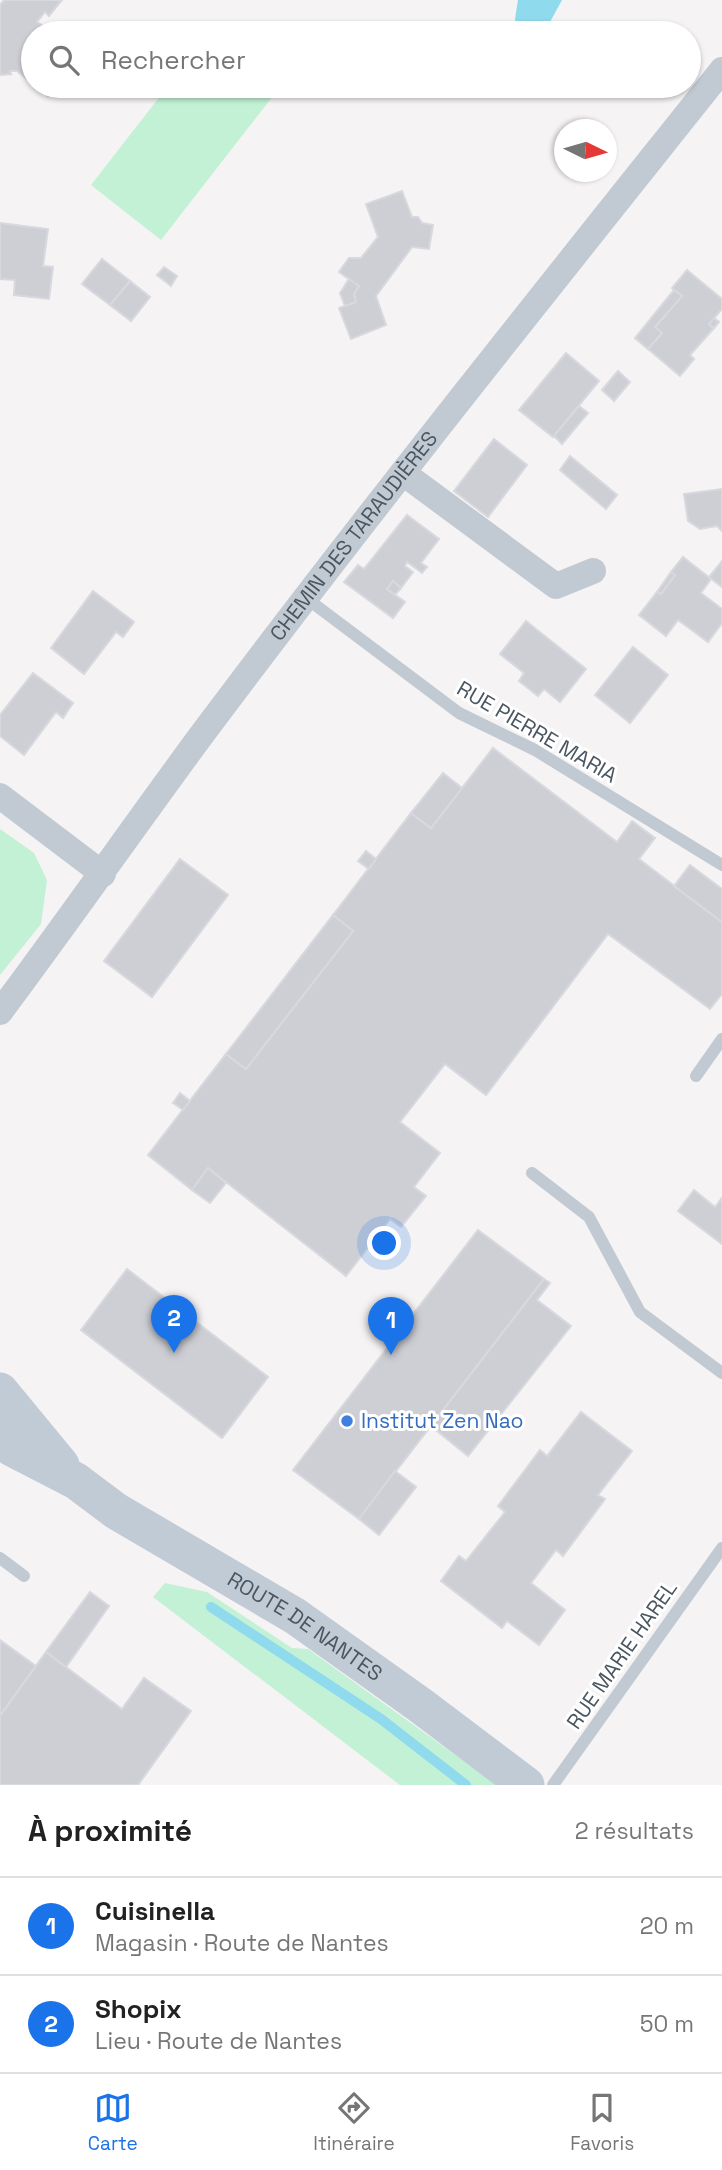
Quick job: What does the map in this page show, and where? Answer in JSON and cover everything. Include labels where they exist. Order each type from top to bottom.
[{"type":"main road","points":[[0,1391],[75,1482]]},
{"type":"main road","points":[[0,1438],[12,1448],[75,1482]]},
{"type":"main road","name":"ROUTE DE NANTES","points":[[75,1482],[116,1511],[295,1616],[420,1704],[526,1785]]},
{"type":"street","name":"CHEMIN DES TARAUDIÈRES","points":[[701,97],[722,70]]},
{"type":"street","name":"CHEMIN DES TARAUDIÈRES","points":[[0,1012],[198,740],[306,598],[700,98]]},
{"type":"street","points":[[403,473],[556,586],[593,571]]},
{"type":"street","points":[[0,796],[103,874]]},
{"type":"lane","name":"RUE PIERRE MARIA","points":[[306,598],[458,713],[534,750],[722,864]]},
{"type":"lane","points":[[696,1076],[722,1039]]},
{"type":"lane","points":[[532,1173],[589,1217],[640,1312],[722,1373]]},
{"type":"lane","name":"RUE MARIE HAREL","points":[[553,1785],[722,1548]]},
{"type":"lane","points":[[0,1558],[24,1576]]},
{"type":"green space","points":[[159,98],[271,98],[161,240],[91,185]]},
{"type":"green space","points":[[0,829],[34,853],[47,880],[41,924],[0,975]]},
{"type":"green space","points":[[165,1583],[207,1592],[292,1648],[308,1649],[497,1785],[400,1785],[153,1597]]},
{"type":"water","points":[[518,0],[562,0],[551,21],[515,19]]},
{"type":"building","points":[[4,0],[62,0],[49,16],[45,12],[38,21],[21,21],[21,74],[10,71],[11,74],[0,75],[0,5]]},
{"type":"building","points":[[402,191],[412,217],[418,217],[422,223],[433,225],[429,249],[412,247],[376,296],[386,325],[351,339],[339,308],[356,302],[354,294],[359,286],[339,272],[349,258],[361,258],[378,237],[366,204]]},
{"type":"building","points":[[0,223],[48,229],[43,266],[53,267],[49,299],[14,295],[15,280],[0,279]]},
{"type":"building","points":[[102,259],[130,281],[110,305],[82,284]]},
{"type":"building","points":[[164,267],[177,276],[171,286],[157,275]]},
{"type":"building","points":[[687,270],[722,299],[722,309],[709,324],[714,328],[690,355],[694,359],[680,376],[648,349],[662,333],[655,327],[682,296],[672,288]]},
{"type":"building","points":[[349,279],[359,286],[354,294],[356,302],[345,306],[340,293]]},
{"type":"building","points":[[130,281],[150,297],[131,321],[110,305]]},
{"type":"building","points":[[674,290],[682,296],[655,327],[662,333],[648,349],[635,338]]},
{"type":"building","points":[[714,318],[719,322],[714,328],[709,324]]},
{"type":"building","points":[[566,353],[599,381],[553,437],[519,410]]},
{"type":"building","points":[[618,371],[630,382],[614,401],[602,390]]},
{"type":"building","points":[[579,406],[588,413],[562,444],[554,436]]},
{"type":"building","points":[[494,439],[527,465],[488,517],[454,491]]},
{"type":"building","points":[[570,456],[617,495],[606,509],[560,470]]},
{"type":"building","points":[[722,489],[722,531],[717,526],[700,529],[688,521],[684,494]]},
{"type":"building","points":[[407,515],[439,539],[421,563],[427,567],[422,573],[407,562],[405,566],[413,572],[401,588],[393,581],[387,589],[405,602],[393,618],[344,582],[358,565],[364,569]]},
{"type":"building","points":[[683,557],[711,579],[701,593],[722,609],[722,623],[708,642],[678,620],[666,636],[639,615],[657,592],[661,594],[675,575],[671,572]]},
{"type":"building","points":[[722,561],[722,587],[709,577]]},
{"type":"building","points":[[671,572],[675,575],[661,594],[657,592]]},
{"type":"building","points":[[393,581],[401,588],[395,595],[387,589]]},
{"type":"building","points":[[93,591],[134,622],[123,637],[116,632],[84,674],[51,648]]},
{"type":"building","points":[[526,621],[586,669],[560,702],[544,689],[538,696],[519,681],[524,673],[500,654]]},
{"type":"building","points":[[633,647],[668,675],[630,723],[595,695]]},
{"type":"building","points":[[33,673],[73,703],[63,718],[56,712],[24,755],[0,736],[0,715]]},
{"type":"building","points":[[493,748],[617,842],[632,821],[655,838],[639,859],[722,922],[722,994],[710,1009],[608,934],[486,1095],[445,1064],[400,1122],[440,1153],[414,1187],[426,1196],[401,1227],[390,1219],[346,1276],[208,1168],[192,1190],[148,1155],[226,1054],[246,1069],[353,931],[333,915],[411,813],[431,828]]},
{"type":"building","points":[[443,773],[462,788],[431,828],[411,813]]},
{"type":"building","points":[[366,851],[376,859],[369,869],[358,861]]},
{"type":"building","points":[[180,859],[228,895],[152,997],[104,961]]},
{"type":"building","points":[[690,865],[722,889],[722,922],[674,886]]},
{"type":"building","points":[[333,915],[353,931],[246,1069],[226,1054]]},
{"type":"building","points":[[180,1093],[190,1101],[183,1110],[173,1103]]},
{"type":"building","points":[[208,1168],[226,1183],[210,1203],[192,1190]]},
{"type":"building","points":[[694,1190],[715,1207],[722,1198],[722,1244],[678,1211]]},
{"type":"building","points":[[478,1230],[544,1279],[359,1519],[293,1470]]},
{"type":"building","points":[[127,1269],[268,1377],[222,1438],[81,1330]]},
{"type":"building","points":[[544,1279],[550,1283],[537,1300],[571,1326],[468,1456],[431,1426]]},
{"type":"building","points":[[581,1412],[632,1451],[598,1495],[605,1499],[563,1556],[556,1550],[531,1583],[565,1610],[539,1645],[507,1621],[502,1628],[441,1581],[459,1556],[466,1561],[505,1512],[498,1506],[540,1450],[547,1456]]},
{"type":"building","points":[[395,1471],[416,1487],[379,1535],[359,1519]]},
{"type":"building","points":[[90,1592],[109,1606],[66,1667],[46,1652]]},
{"type":"building","points":[[0,1640],[36,1666],[0,1716]]},
{"type":"building","points":[[46,1652],[122,1709],[144,1678],[191,1711],[138,1785],[0,1785],[0,1716]]},
{"type":"waterway","points":[[211,1607],[381,1719],[466,1785]]},
{"type":"place","name":"Shopix","points":[[174,1353]]},
{"type":"place","name":"Cuisinella","points":[[391,1355]]},
{"type":"place","name":"Institut Zen Nao","points":[[347,1421]]}]
